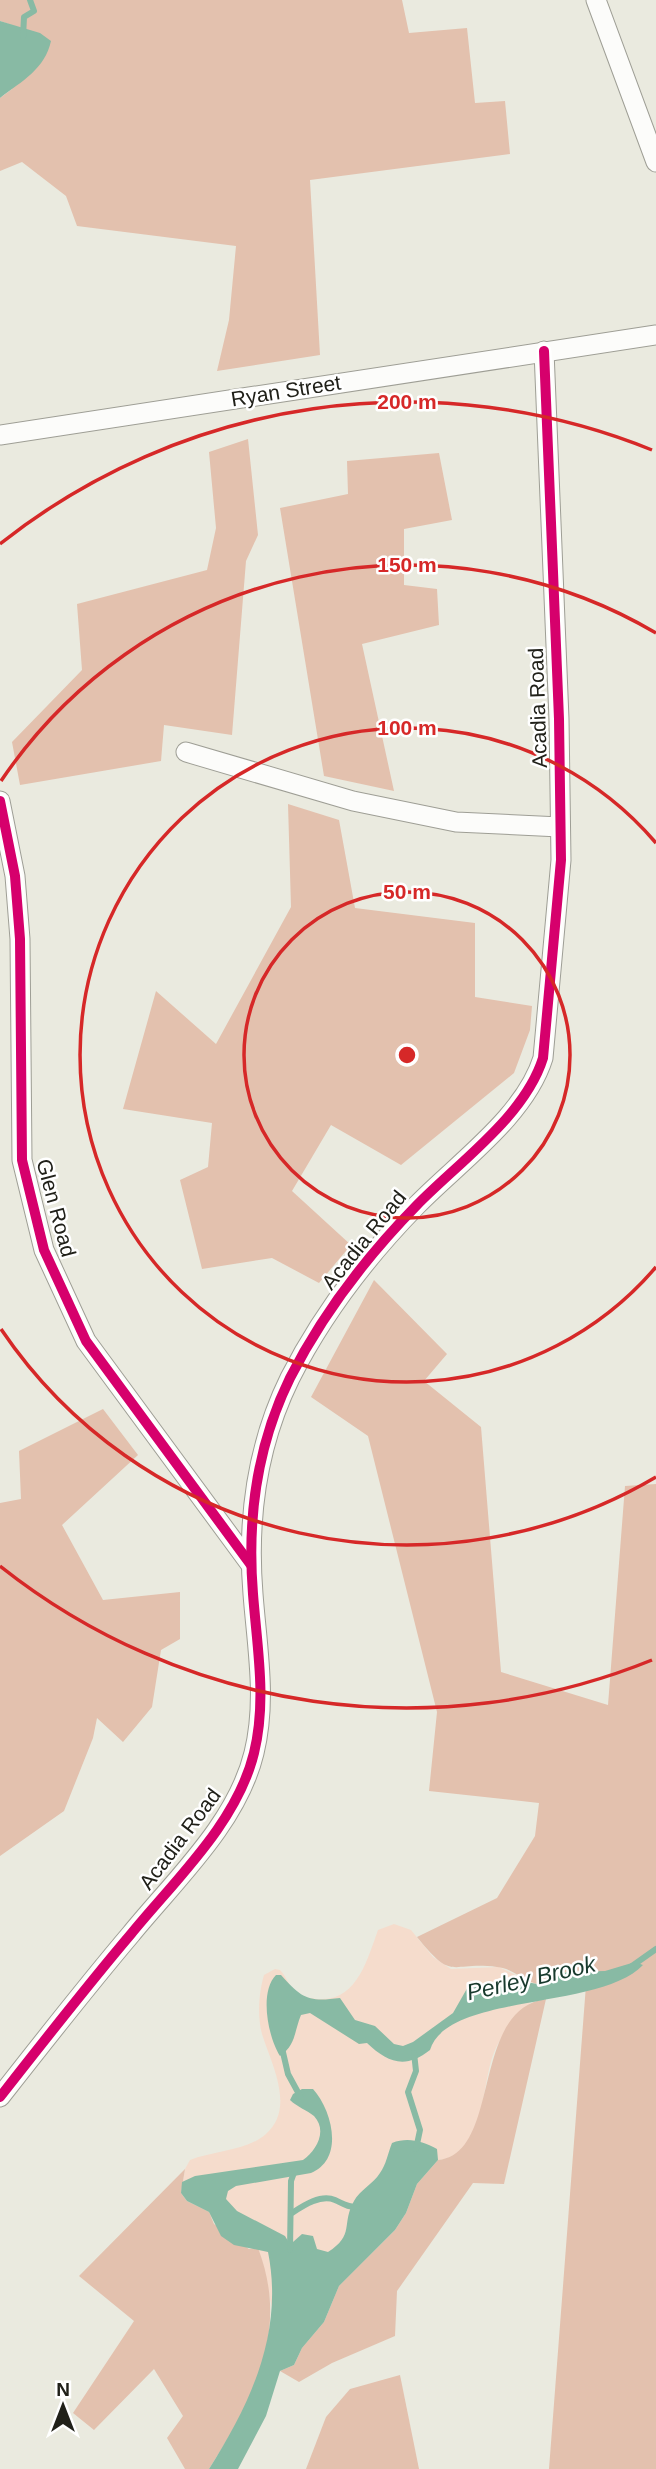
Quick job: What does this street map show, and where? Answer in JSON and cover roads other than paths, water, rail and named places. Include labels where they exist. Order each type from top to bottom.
[{"type":"street","points":[[596,0],[656,162]]},
{"type":"street","name":"Ryan Street","points":[[0,435],[656,335]]},
{"type":"street","name":"Acadia Road","points":[[0,2097],[208,1841],[242,1789],[258,1735],[261,1686],[251,1565],[253,1510],[267,1441],[282,1396],[304,1354],[349,1286],[382,1244],[520,1104],[540,1070],[549,1016],[561,860],[544,351]]},
{"type":"street","points":[[186,752],[353,801],[456,822],[560,827]]},
{"type":"street","name":"Glen Road","points":[[0,801],[15,876],[20,939],[22,1160],[44,1250],[86,1341],[251,1565]]},
{"type":"waterway","points":[[23,37],[24,17],[34,11],[30,0]]},
{"type":"waterway","name":"Perley Brook","points":[[632,1966],[656,1949]]},
{"type":"waterway","name":"Perley Brook","points":[[282,2048],[288,2074],[300,2096]]},
{"type":"waterway","points":[[414,2053],[416,2071],[408,2092],[420,2130],[416,2149]]},
{"type":"waterway","points":[[290,2250],[291,2181],[295,2170]]},
{"type":"waterway","points":[[292,2213],[324,2198],[357,2207]]}]
